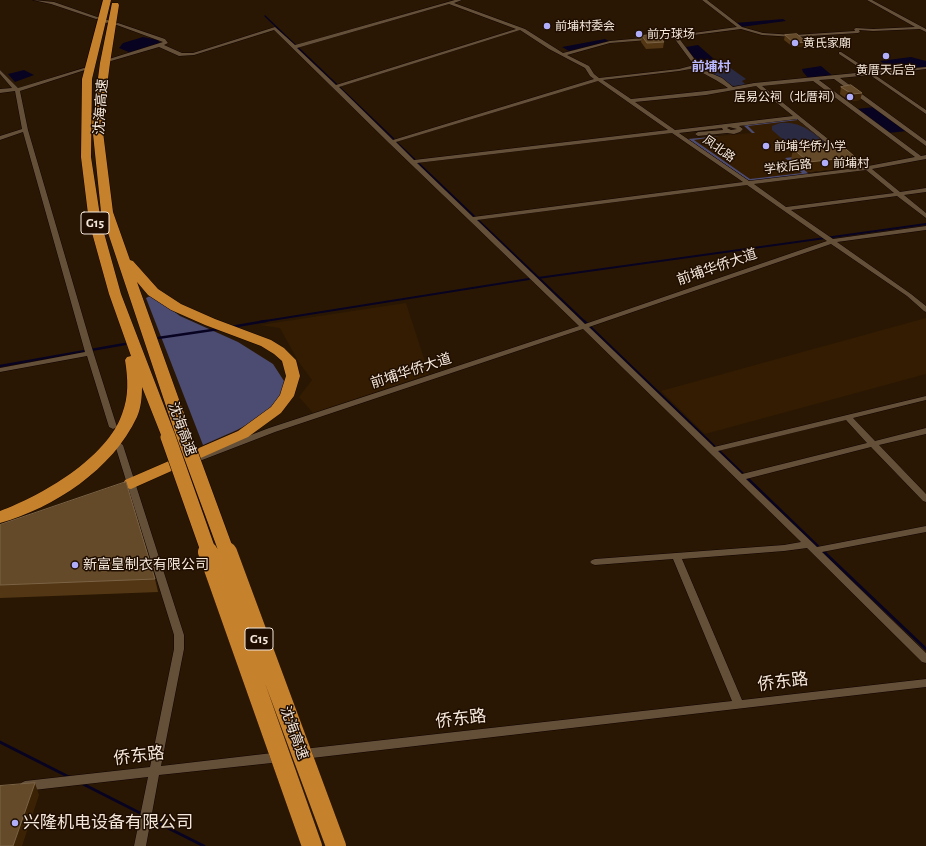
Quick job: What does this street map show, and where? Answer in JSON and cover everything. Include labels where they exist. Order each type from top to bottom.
[{"type":"highway","name":"沈海高速","points":[[107,0],[87,79],[86,157],[95,222],[115,294],[124,320],[175,435],[336,846]]},
{"type":"highway","name":"沈海高速","points":[[116,0],[105,63],[97,124],[107,212],[175,435],[312,846]]},
{"type":"highway","points":[[120,253],[153,292],[176,307],[210,322],[266,343],[279,351],[289,360],[292,376],[287,396],[276,410],[243,434],[128,486]]},
{"type":"highway","points":[[0,517],[45,498],[85,472],[111,445],[130,416],[136,382],[124,320]]},
{"type":"street","points":[[35,0],[49,1],[98,18]]},
{"type":"street","name":"凤北路","points":[[444,0],[520,29],[551,48],[587,67],[592,75],[909,295],[926,310]]},
{"type":"street","points":[[296,47],[460,0]]},
{"type":"street","points":[[704,0],[741,28]]},
{"type":"street","points":[[869,0],[926,31]]},
{"type":"street","points":[[111,60],[166,42],[116,24]]},
{"type":"street","points":[[160,45],[181,55],[194,54],[275,28],[716,449],[809,544],[820,550],[926,659]]},
{"type":"street","points":[[564,54],[610,42],[741,28],[762,34],[794,36],[858,32],[856,29],[870,28],[873,30],[921,28]]},
{"type":"street","points":[[337,86],[520,29]]},
{"type":"street","points":[[675,36],[697,66],[704,72],[720,79],[733,89]]},
{"type":"street","points":[[841,53],[869,74],[926,112]]},
{"type":"street","points":[[394,141],[600,80],[680,70],[697,66]]},
{"type":"street","points":[[630,101],[758,85],[926,68]]},
{"type":"street","points":[[0,91],[16,90],[86,69]]},
{"type":"street","points":[[0,71],[16,90],[25,130],[89,351],[113,427]]},
{"type":"street","points":[[835,77],[926,144]]},
{"type":"street","points":[[814,79],[923,158]]},
{"type":"street","points":[[758,85],[926,216]]},
{"type":"street","points":[[681,136],[798,117]]},
{"type":"street","points":[[415,161],[675,132],[728,128]]},
{"type":"street","points":[[0,138],[25,130]]},
{"type":"street","name":"学校后路","points":[[475,219],[865,168],[923,158]]},
{"type":"street","points":[[786,209],[926,190]]},
{"type":"street","name":"前埔华侨大道","points":[[128,486],[272,430],[586,326],[829,239],[926,228]]},
{"type":"street","points":[[0,370],[89,351]]},
{"type":"street","points":[[716,449],[926,398]]},
{"type":"street","points":[[848,417],[926,499]]},
{"type":"street","points":[[744,477],[926,432]]},
{"type":"street","points":[[119,445],[128,486],[179,635],[180,649],[140,846]]},
{"type":"street","points":[[820,550],[926,529]]},
{"type":"street","points":[[595,562],[784,548],[809,544]]},
{"type":"street","points":[[677,557],[739,705]]},
{"type":"street","name":"侨东路","points":[[15,787],[926,683]]},
{"type":"shaded area","points":[[783,19],[786,21],[741,27],[735,23]]},
{"type":"shaded area","points":[[143,37],[158,40],[160,43],[131,53],[119,48],[123,43]]},
{"type":"shaded area","points":[[605,39],[609,41],[569,51],[562,47]]},
{"type":"shaded area","points":[[698,45],[714,59],[715,62],[699,65],[697,63],[686,47]]},
{"type":"shaded area","points":[[911,57],[926,61],[926,68],[894,71],[880,61]]},
{"type":"shaded area","points":[[709,65],[714,69],[729,67],[746,79],[742,81],[746,85],[733,86],[699,66]]},
{"type":"shaded area","points":[[821,66],[834,77],[809,79],[802,69]]},
{"type":"shaded area","points":[[24,70],[34,75],[15,82],[8,74]]},
{"type":"shaded area","points":[[875,107],[907,131],[888,133],[856,109]]},
{"type":"shaded area","name":"前埔华侨小学","points":[[799,118],[841,153],[792,159],[809,174],[755,181],[748,180],[688,139],[751,133],[743,125]]},
{"type":"shaded area","points":[[799,118],[841,153],[792,159],[809,174],[751,181],[688,139],[721,136],[694,140],[750,179],[802,173],[785,158],[836,152],[798,120],[748,126],[755,133],[752,133],[743,125]]},
{"type":"shaded area","points":[[780,123],[802,126],[813,133],[830,148],[796,151],[772,130],[772,126]]},
{"type":"shaded area","points":[[152,295],[180,316],[238,342],[273,364],[284,381],[284,394],[261,417],[237,430],[203,445],[146,298]]},
{"type":"shaded area","points":[[406,303],[429,374],[313,413],[299,397],[312,380],[298,361],[280,328],[260,325]]},
{"type":"shaded area","points":[[926,318],[926,374],[705,434],[661,391]]},
{"type":"building","points":[[658,34],[664,42],[647,43],[642,36]]},
{"type":"building","points":[[797,34],[806,42],[794,43],[785,35]]},
{"type":"building","points":[[851,85],[862,93],[852,94],[841,87]]},
{"type":"building","points":[[839,143],[855,157],[809,162],[793,149]]},
{"type":"building","name":"新富皇制衣有限公司","points":[[126,482],[155,579],[0,585],[0,525]]},
{"type":"building","name":"兴隆机电设备有限公司","points":[[35,783],[13,846],[0,846],[0,786]]},
{"type":"waterway","points":[[265,16],[397,142]]},
{"type":"waterway","points":[[395,141],[539,278]]},
{"type":"waterway","points":[[539,278],[926,224]]},
{"type":"waterway","points":[[539,278],[585,322]]},
{"type":"waterway","points":[[259,322],[529,279]]},
{"type":"waterway","points":[[231,327],[266,321]]},
{"type":"waterway","points":[[584,321],[825,553]]},
{"type":"waterway","points":[[158,338],[219,329]]},
{"type":"waterway","points":[[0,366],[125,344]]},
{"type":"waterway","points":[[824,552],[926,649]]},
{"type":"waterway","points":[[0,742],[69,777]]},
{"type":"waterway","points":[[81,783],[142,814]]},
{"type":"waterway","points":[[148,818],[204,846]]},
{"type":"place","name":"前埔村委会","points":[[547,26]]},
{"type":"place","name":"前方球场","points":[[639,34]]},
{"type":"place","name":"黄氏家廟","points":[[795,43]]},
{"type":"place","name":"黄厝天后宫","points":[[886,56]]},
{"type":"place","name":"居易公祠（北厝祠）","points":[[850,97]]},
{"type":"place","name":"前埔华侨小学","points":[[766,146]]},
{"type":"place","name":"前埔村","points":[[825,163]]},
{"type":"place","name":"新富皇制衣有限公司","points":[[75,565]]},
{"type":"place","name":"兴隆机电设备有限公司","points":[[15,823]]},
{"type":"district","name":"前埔村","points":[[711,67]]}]
